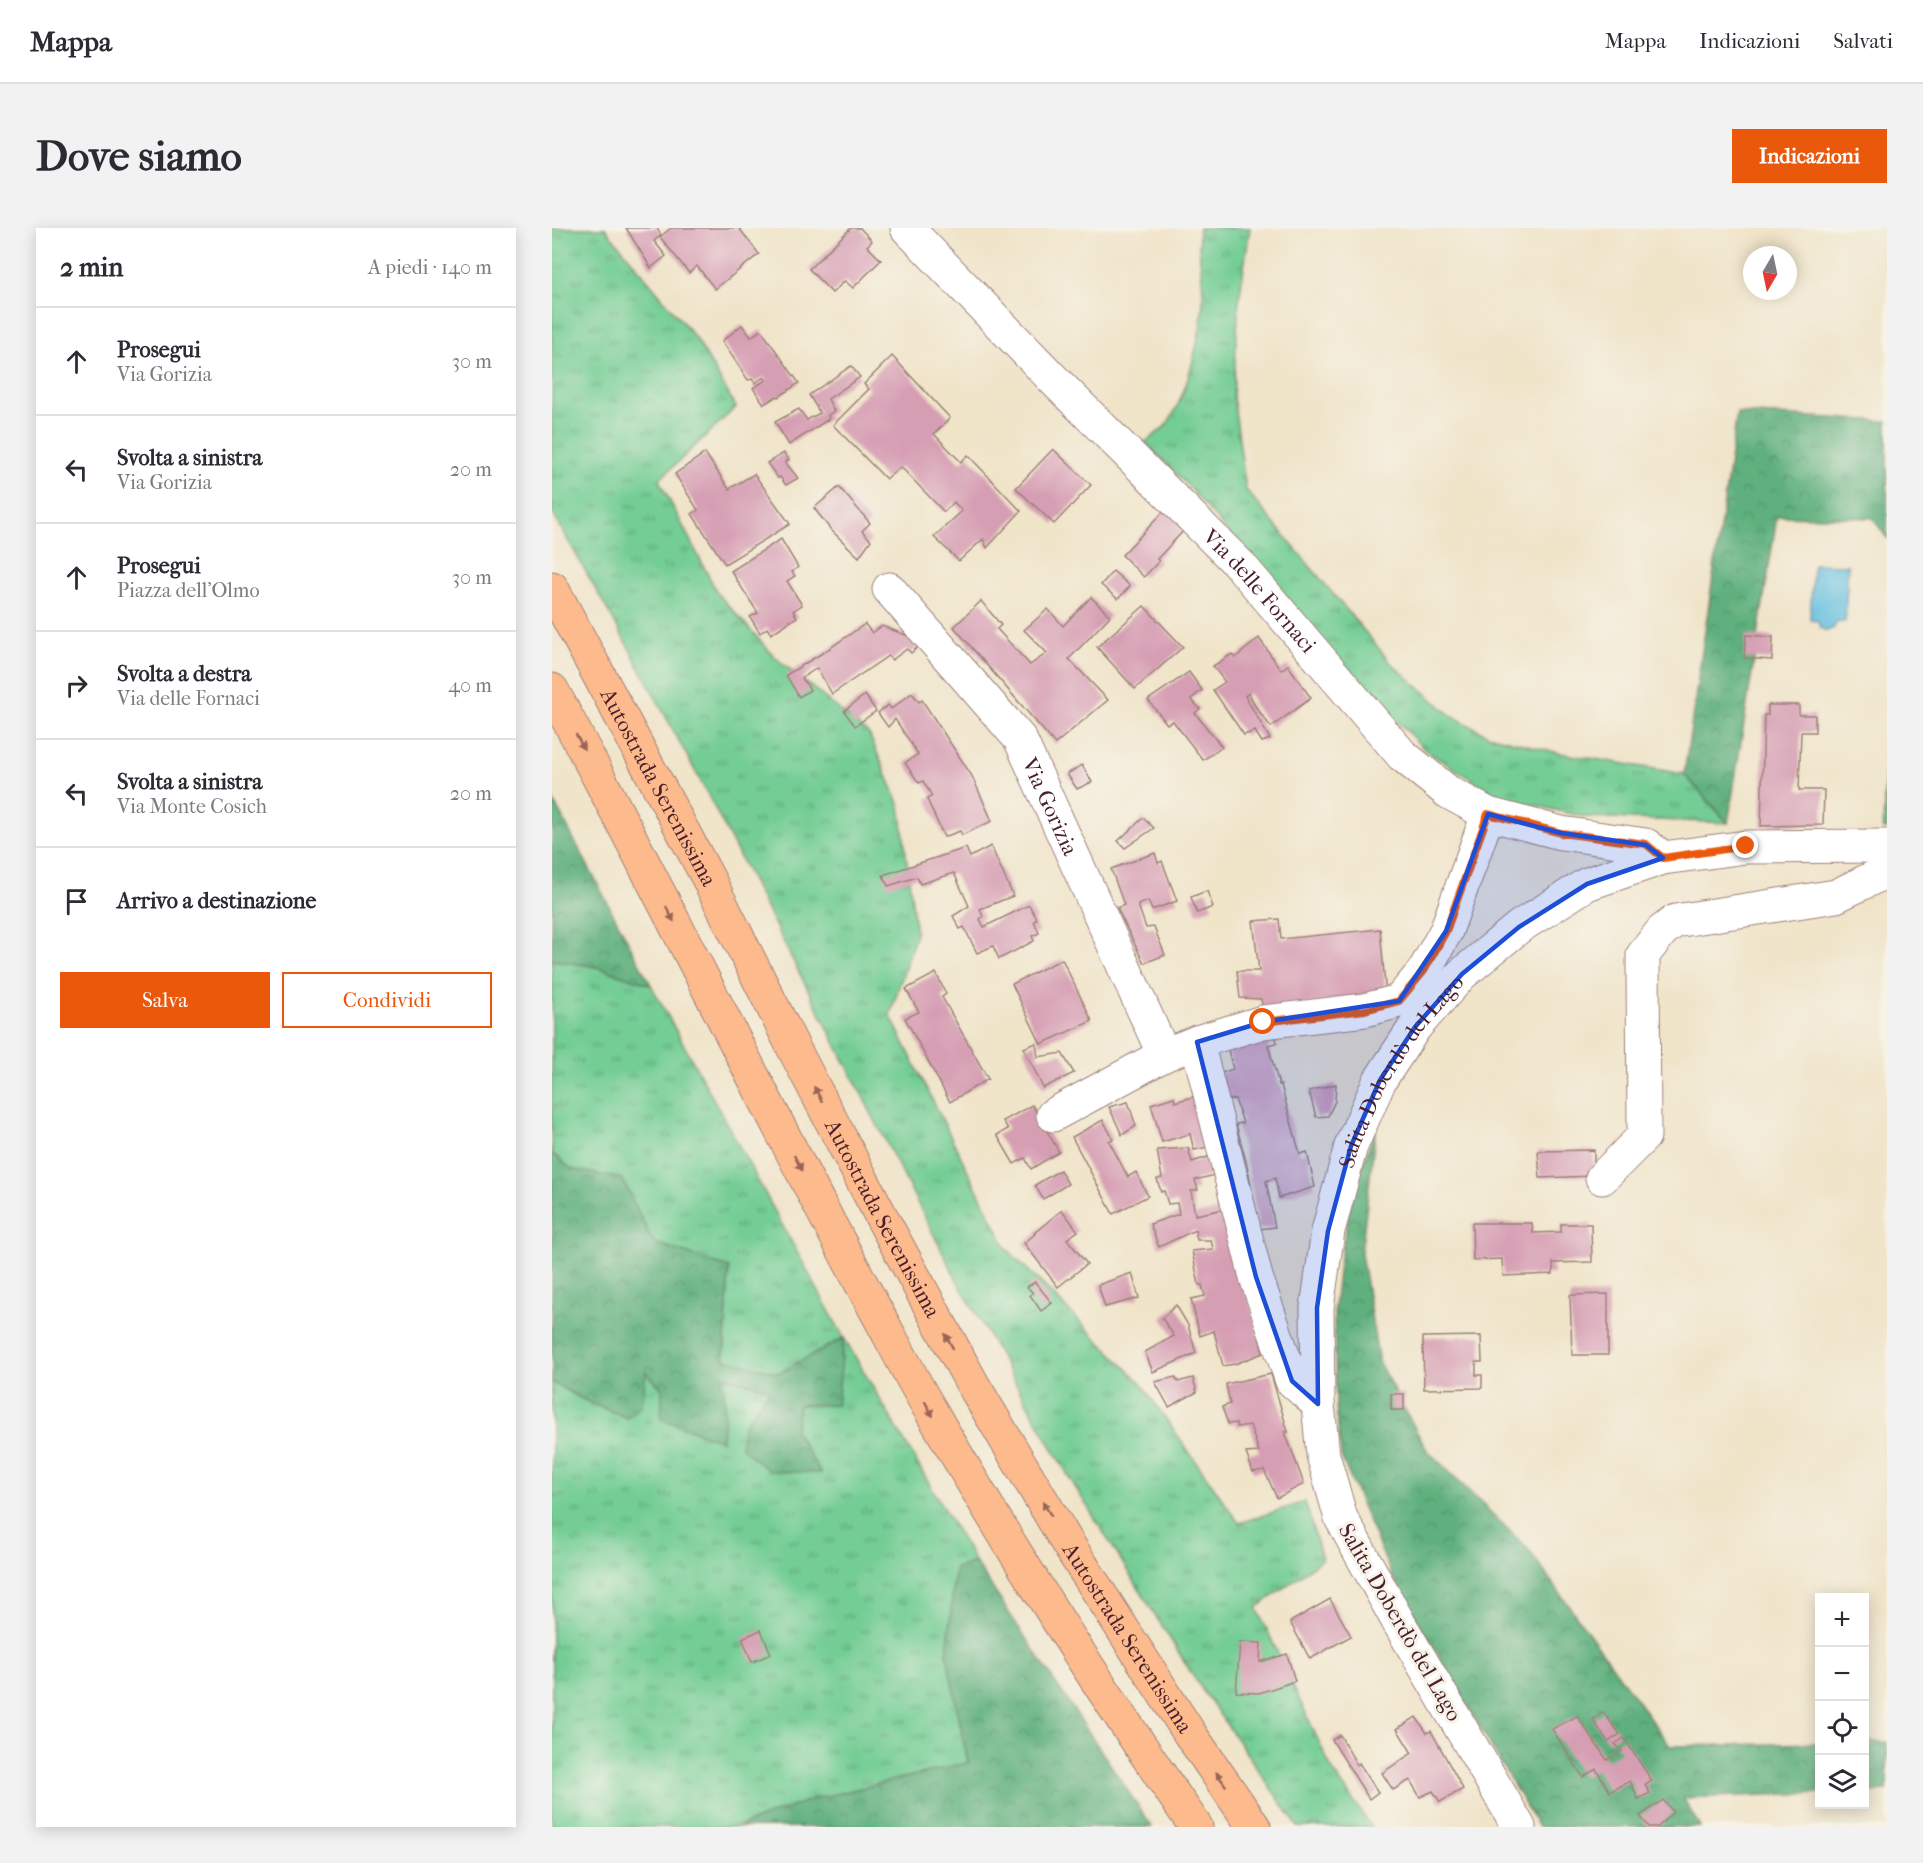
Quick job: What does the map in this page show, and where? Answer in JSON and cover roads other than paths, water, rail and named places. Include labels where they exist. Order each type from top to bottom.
[{"type":"highway","name":"Autostrada Serenissima","points":[[552,588],[708,878],[882,1218],[972,1383],[1068,1544],[1190,1734],[1254,1827]]},
{"type":"highway","points":[[552,690],[662,898],[838,1241],[930,1410],[1028,1575],[1150,1762],[1196,1827]]},
{"type":"street","name":"Via delle Fornaci","points":[[907,228],[1055,381],[1240,565],[1402,755],[1448,792],[1488,814],[1561,833],[1646,844],[1663,858]]},
{"type":"street","name":"Via Gorizia","points":[[889,589],[1020,739],[1164,1055]]},
{"type":"street","points":[[1053,1115],[1164,1055],[1197,1042],[1263,1022],[1365,1010],[1399,1001],[1424,971],[1446,931],[1488,814]]},
{"type":"street","name":"Salita Doberdò del Lago","points":[[1519,1827],[1405,1634],[1341,1518],[1323,1455],[1318,1404],[1317,1308],[1328,1231],[1351,1146],[1380,1080],[1415,1027],[1462,974],[1519,927],[1587,884],[1663,858],[1746,846],[1887,846]]},
{"type":"street","points":[[1602,1178],[1644,1136],[1643,955],[1662,931],[1675,921],[1836,896],[1887,871]]},
{"type":"street","points":[[1197,1042],[1256,1277],[1292,1382],[1318,1404]]},
{"type":"water","points":[[1813,564],[1848,565],[1845,622],[1837,621],[1834,628],[1827,631],[1820,628],[1818,621],[1810,620]]}]
